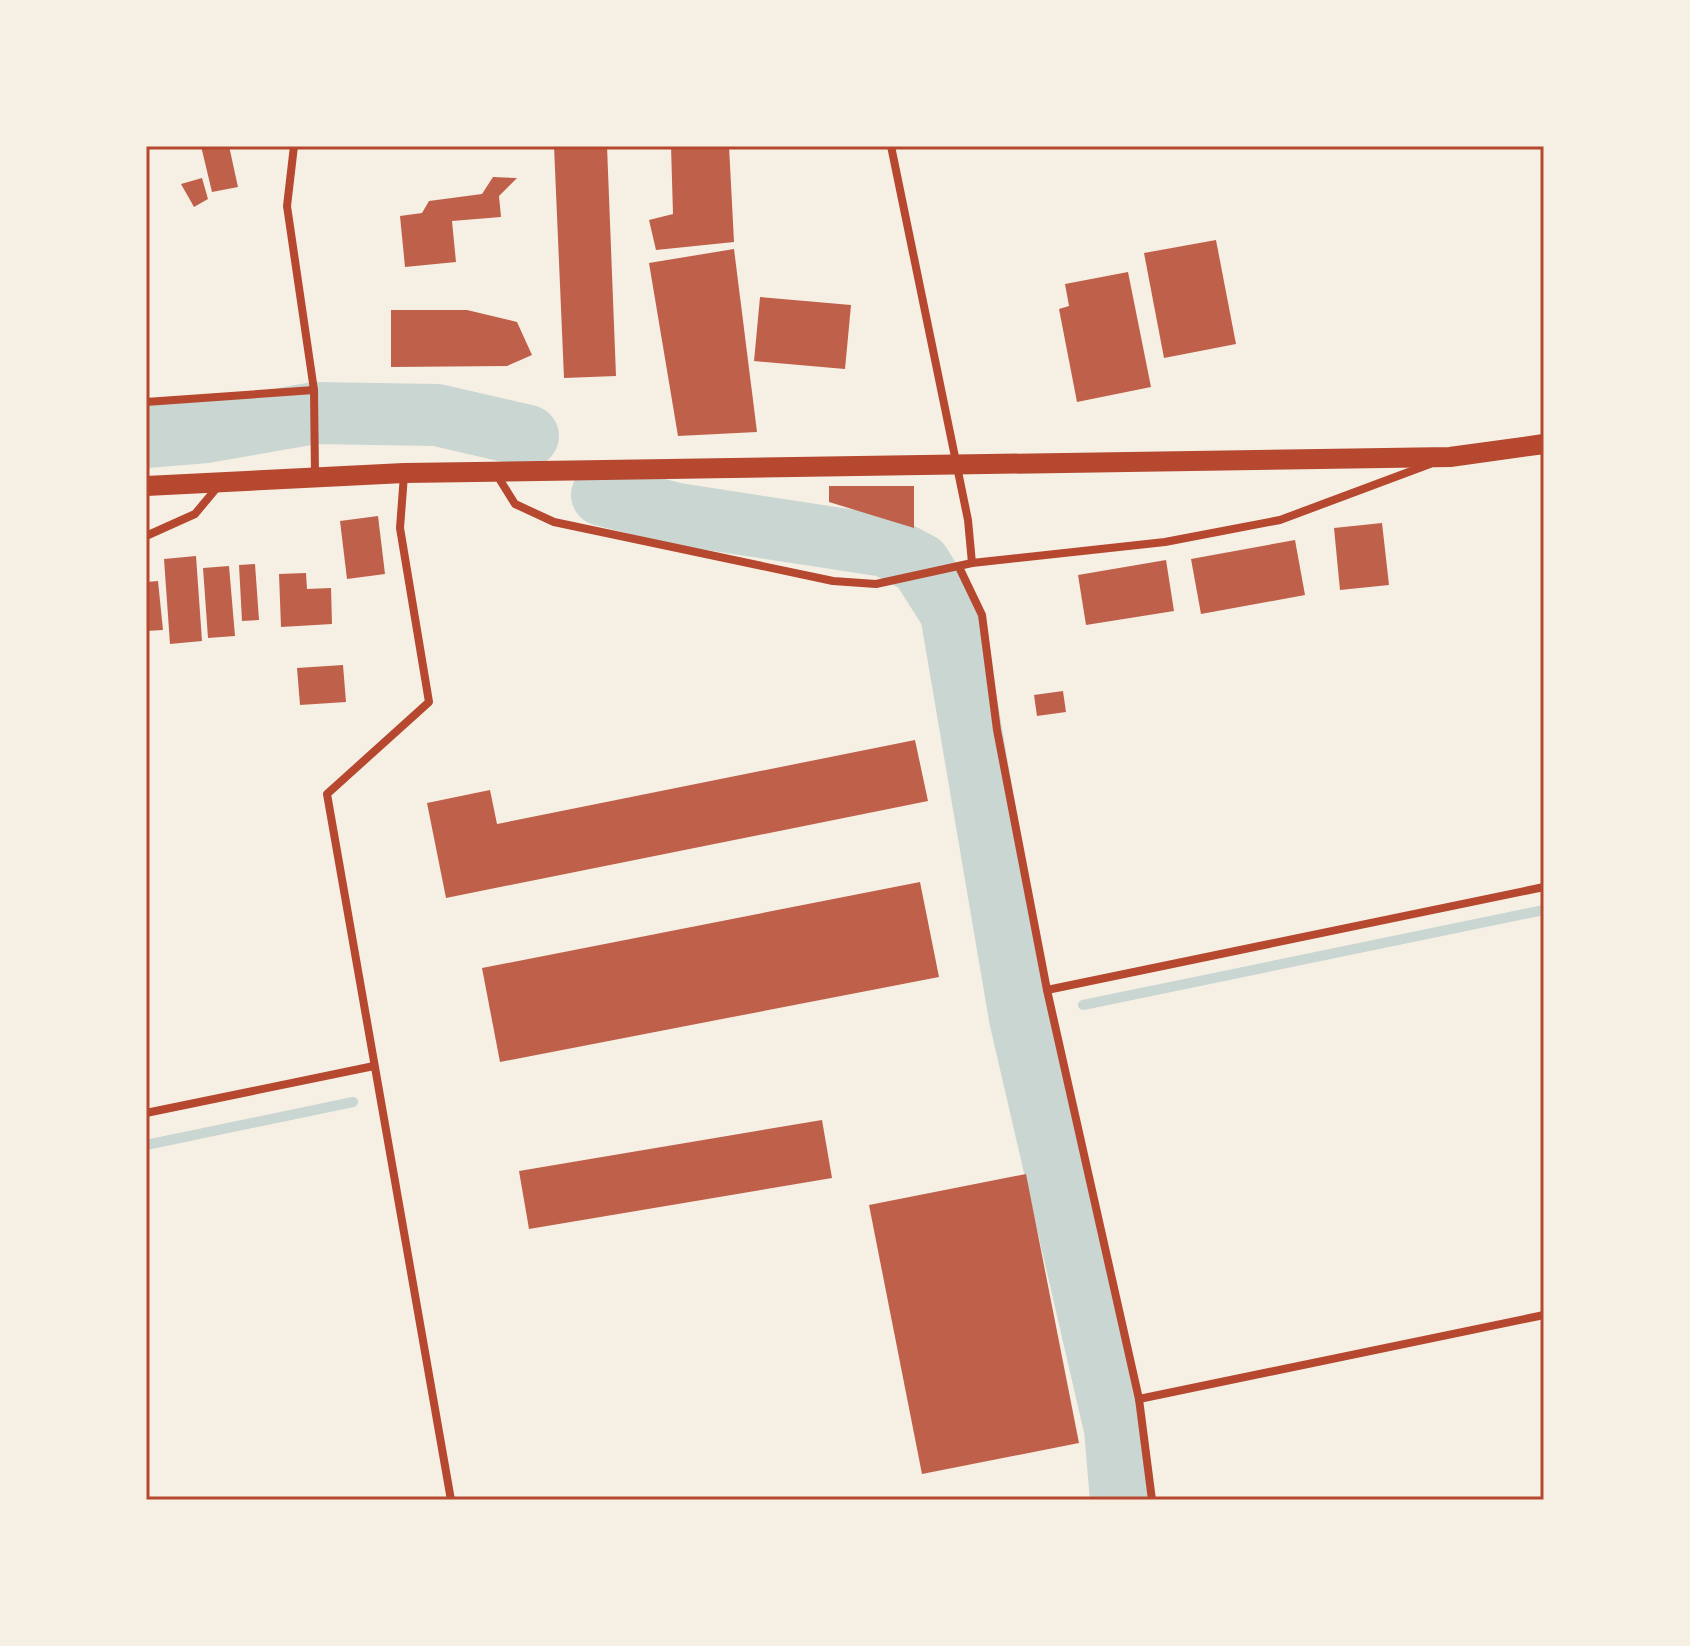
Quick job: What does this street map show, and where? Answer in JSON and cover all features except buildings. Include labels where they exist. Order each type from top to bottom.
[{"type":"main road","points":[[146,486],[404,473],[956,467],[1450,457],[1544,444]]},
{"type":"street","points":[[294,146],[287,206],[314,390],[312,432],[315,476]]},
{"type":"street","points":[[891,146],[968,520],[972,563]]},
{"type":"street","points":[[146,402],[314,390]]},
{"type":"street","points":[[494,472],[515,504],[554,522],[833,581],[876,584],[906,580],[972,563],[1165,542],[1280,520],[1450,457]]},
{"type":"street","points":[[404,473],[400,528],[429,702],[327,794],[451,1500]]},
{"type":"street","points":[[146,536],[195,514],[223,481]]},
{"type":"street","points":[[959,567],[982,615],[997,730],[1047,990],[1139,1399],[1152,1500]]},
{"type":"street","points":[[1047,990],[1544,887]]},
{"type":"street","points":[[146,1113],[374,1066]]},
{"type":"street","points":[[1139,1399],[1544,1315]]},
{"type":"waterway","points":[[146,437],[206,432],[315,413],[437,415],[528,436]]},
{"type":"waterway","points":[[602,495],[677,514],[886,546],[920,564],[951,613],[1020,1018],[1115,1429],[1121,1500]]},
{"type":"waterway","points":[[1083,1005],[1544,910]]},
{"type":"waterway","points":[[146,1145],[353,1102]]}]
